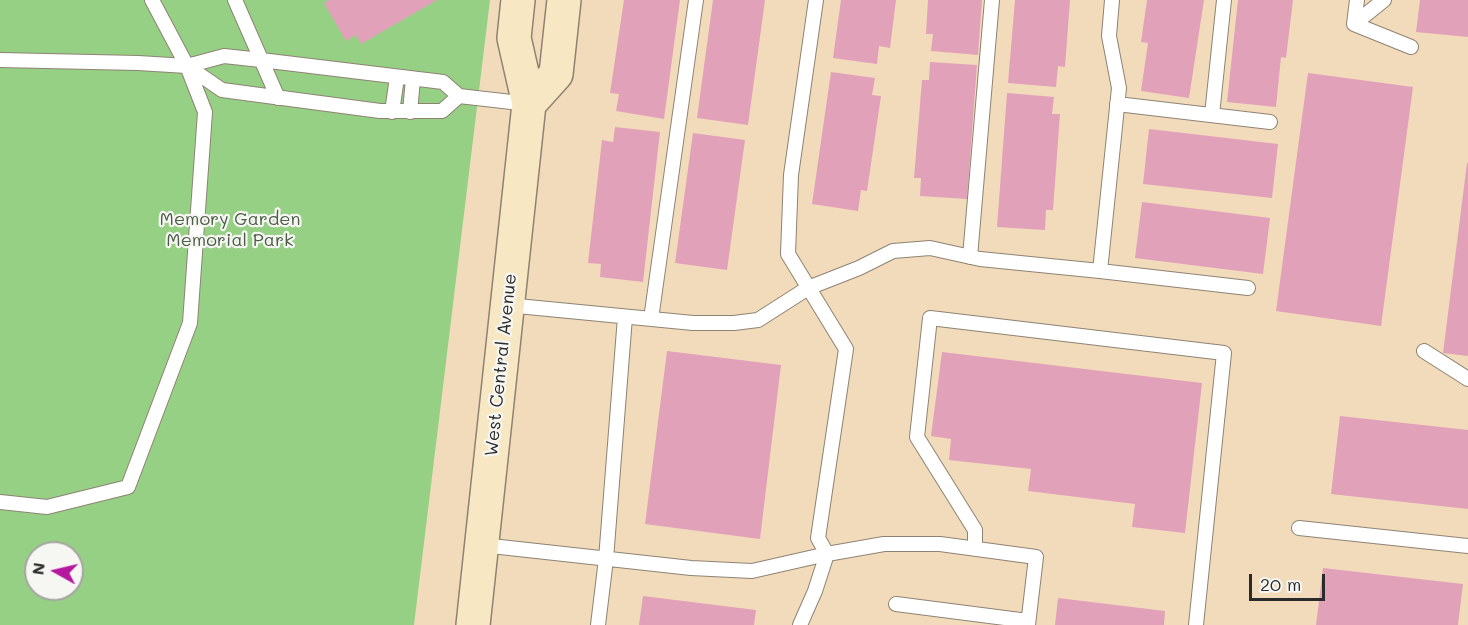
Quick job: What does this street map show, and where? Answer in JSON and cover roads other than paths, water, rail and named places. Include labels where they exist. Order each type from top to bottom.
[{"type":"main road","name":"West Central Avenue","points":[[473,625],[529,104],[514,38],[518,0]]},
{"type":"main road","points":[[529,104],[556,74],[564,0]]},
{"type":"lane","points":[[0,502],[47,507],[128,487],[190,323],[205,112],[188,66],[152,0]]},
{"type":"lane","points":[[235,0],[278,98]]},
{"type":"lane","points":[[651,319],[696,0]]},
{"type":"lane","points":[[800,625],[815,591],[827,554],[818,538],[846,349],[788,254],[791,175],[816,0]]},
{"type":"lane","points":[[970,257],[992,0]]},
{"type":"lane","points":[[1100,271],[1119,88],[1109,36],[1112,0]]},
{"type":"lane","points":[[1212,115],[1224,0]]},
{"type":"lane","points":[[1354,24],[1357,0]]},
{"type":"lane","points":[[1354,24],[1384,0]]},
{"type":"lane","points":[[1354,24],[1411,47]]},
{"type":"lane","points":[[0,60],[188,66],[224,56],[443,82],[459,96],[529,104]]},
{"type":"lane","points":[[188,66],[222,90],[392,112],[442,111],[459,96]]},
{"type":"lane","points":[[392,112],[397,77]]},
{"type":"lane","points":[[410,112],[413,79]]},
{"type":"lane","points":[[1117,104],[1270,122]]},
{"type":"lane","points":[[507,305],[693,323],[734,323],[758,320],[808,288],[859,268],[893,251],[930,248],[970,257],[1248,288]]},
{"type":"lane","points":[[598,625],[606,559],[625,317]]},
{"type":"lane","points":[[975,549],[975,530],[917,437],[930,318],[1224,353],[1196,625]]},
{"type":"lane","points":[[1424,351],[1468,379]]},
{"type":"lane","points":[[1299,528],[1468,546]]},
{"type":"lane","points":[[482,544],[691,568],[752,571],[884,544],[940,544],[1036,557],[1028,623],[896,604]]},
{"type":"park label","name":"Memory Garden Memorial Park","points":[[230,229]]}]
